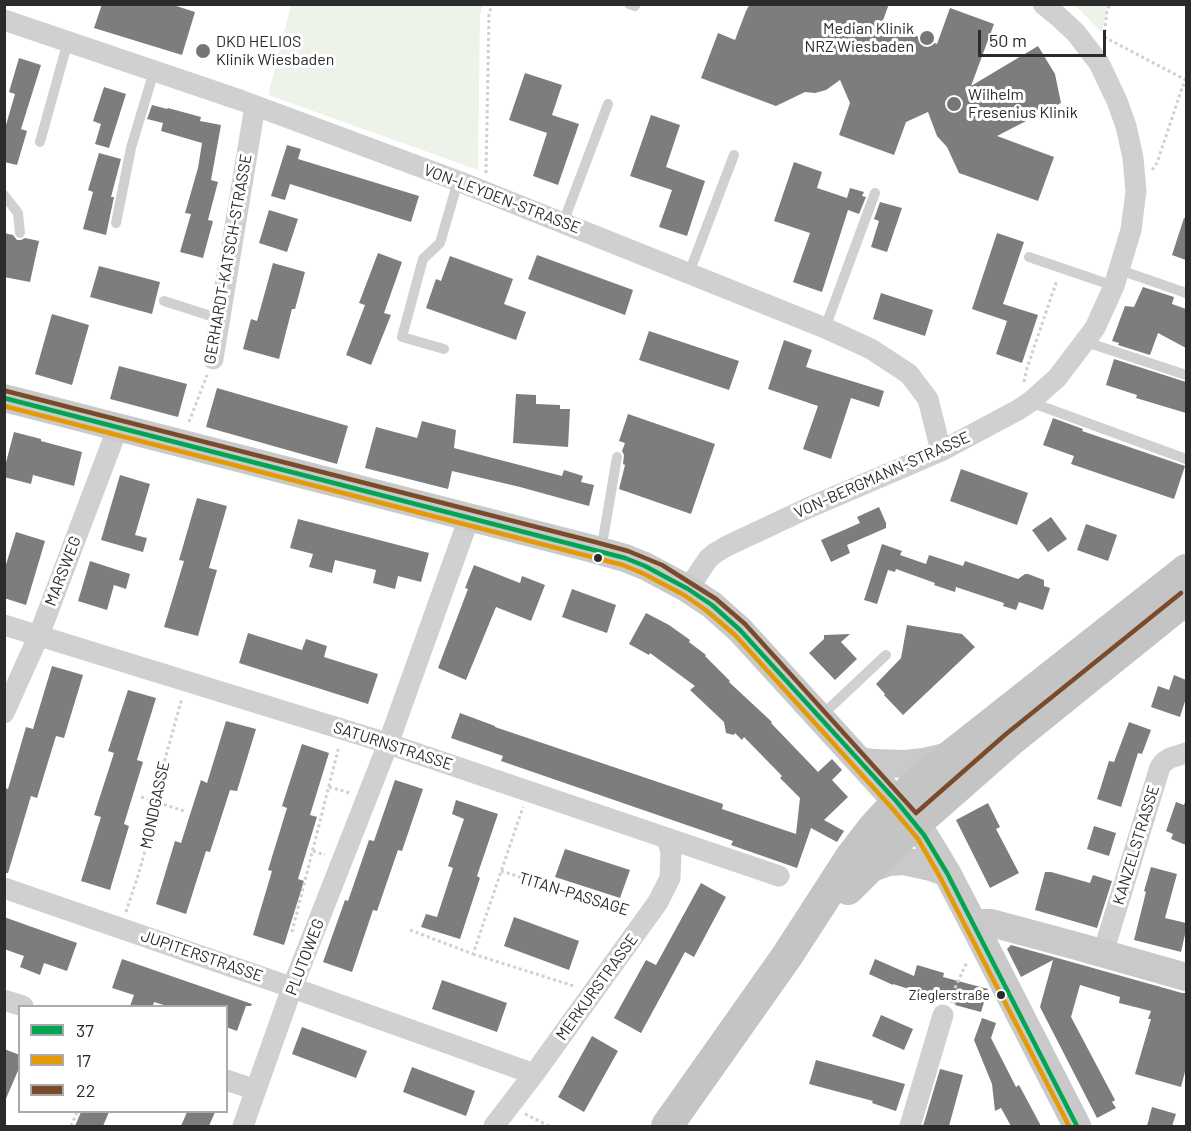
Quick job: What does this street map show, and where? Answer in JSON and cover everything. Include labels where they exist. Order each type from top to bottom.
[{"type":"main road","points":[[4,398],[601,552],[645,566],[688,588],[712,605],[740,630],[860,761],[924,835],[1077,1126]]},
{"type":"main road","points":[[787,956],[866,870],[906,813],[919,781],[1186,570]]},
{"type":"main road","points":[[667,1126],[787,956],[851,857],[874,827],[906,813],[1011,740],[1186,599]]},
{"type":"main road","points":[[860,761],[905,764],[951,756]]},
{"type":"main road","points":[[866,870],[889,862],[904,861],[946,873]]},
{"type":"main road","points":[[979,936],[982,923],[991,924],[1186,977]]},
{"type":"street","name":"VON-BERGMANN-STRASSE","points":[[688,588],[708,559],[727,546],[808,508],[941,451],[1024,406],[1057,378],[1095,328],[1117,278],[1131,230],[1136,191],[1133,158],[1126,126],[1099,63],[1076,33],[1043,4]]},
{"type":"street","name":"VON-LEYDEN-STRASSE","points":[[4,20],[255,106],[458,181],[825,328],[871,349],[909,374],[928,399],[941,451]]},
{"type":"street","name":"GERHARDT-KATSCH-STRASSE","points":[[213,359],[255,106]]},
{"type":"street","name":"MARSWEG","points":[[4,713],[39,635],[118,427]]},
{"type":"street","name":"PLUTOWEG","points":[[243,1126],[292,988],[388,744],[469,518]]},
{"type":"street","name":"SATURNSTRASSE","points":[[4,625],[388,744],[779,876]]},
{"type":"street","name":"KANZELSTRASSE","points":[[1103,953],[1160,767],[1170,758],[1186,753]]},
{"type":"street","name":"MERKURSTRASSE","points":[[494,1126],[658,902],[670,878],[671,852],[667,838]]},
{"type":"street","name":"JUPITERSTRASSE","points":[[4,888],[534,1074]]},
{"type":"street","points":[[4,1000],[20,1005]]},
{"type":"street","points":[[910,1126],[943,1015]]},
{"type":"street","points":[[228,1081],[256,1090]]},
{"type":"lane","points":[[40,142],[68,41]]},
{"type":"lane","points":[[116,223],[131,148],[154,71]]},
{"type":"lane","points":[[563,223],[608,104]]},
{"type":"lane","points":[[689,273],[734,155]]},
{"type":"lane","points":[[444,349],[402,337],[423,260],[440,243],[458,181]]},
{"type":"lane","points":[[825,328],[875,193]]},
{"type":"lane","points":[[4,195],[18,213],[20,233]]},
{"type":"lane","points":[[1029,257],[1061,268],[1186,293]]},
{"type":"lane","points":[[164,301],[220,319]]},
{"type":"lane","points":[[1086,342],[1186,375]]},
{"type":"lane","points":[[1024,406],[1186,459]]},
{"type":"lane","points":[[601,552],[617,457]]},
{"type":"lane","points":[[820,717],[886,655]]},
{"type":"path","points":[[486,192],[489,15],[492,4]]},
{"type":"path","points":[[1099,63],[1107,10],[1110,4]]},
{"type":"path","points":[[1104,37],[1186,80],[1157,163],[1136,191]]},
{"type":"path","points":[[1024,406],[1027,368],[1061,268]]},
{"type":"path","name":"GERHARDT-KATSCH-STRASSE","points":[[180,443],[213,359]]},
{"type":"path","name":"MONDGASSE","points":[[120,928],[140,869],[157,803],[165,759],[187,681]]},
{"type":"path","points":[[290,939],[343,730]]},
{"type":"path","name":"TITAN-PASSAGE","points":[[473,954],[528,791]]},
{"type":"path","points":[[141,797],[184,811]]},
{"type":"path","name":"TITAN-PASSAGE","points":[[501,871],[648,916]]},
{"type":"path","points":[[410,930],[473,954],[593,992]]},
{"type":"path","points":[[943,1015],[979,936]]},
{"type":"path","points":[[510,1106],[549,1126]]},
{"type":"shaded area","points":[[291,5],[483,5],[480,15],[478,170],[268,95]]},
{"type":"shaded area","points":[[1075,5],[1108,5],[1102,33]]},
{"type":"building","points":[[102,4],[170,4],[195,12],[182,55],[94,28]]},
{"type":"building","name":"Wilhelm Fresenius Klinik","points":[[750,4],[889,4],[882,23],[937,44],[950,8],[994,24],[971,86],[1038,46],[1055,74],[1061,103],[997,136],[1054,157],[1038,201],[959,173],[947,147],[937,136],[928,112],[906,122],[894,155],[839,135],[850,103],[840,80],[826,90],[815,93],[805,92],[776,106],[701,78],[718,33],[735,40]]},
{"type":"building","points":[[19,58],[41,65],[21,129],[27,131],[17,165],[4,162],[4,125],[6,125],[15,94],[9,92]]},
{"type":"building","points":[[525,73],[562,85],[552,115],[579,124],[558,185],[533,176],[547,133],[509,120]]},
{"type":"building","points":[[104,87],[126,94],[109,148],[95,144],[101,124],[93,121]]},
{"type":"building","points":[[152,105],[201,117],[200,121],[221,125],[211,180],[218,182],[208,220],[213,221],[203,258],[180,252],[191,214],[185,213],[198,168],[202,143],[161,131],[163,123],[147,119]]},
{"type":"building","points":[[651,115],[680,125],[666,167],[705,181],[687,236],[659,227],[672,190],[630,176]]},
{"type":"building","points":[[287,145],[301,149],[298,159],[419,196],[411,222],[290,184],[285,200],[271,196]]},
{"type":"building","points":[[99,153],[121,159],[111,197],[114,197],[106,235],[83,229],[93,192],[88,190]]},
{"type":"building","points":[[794,162],[822,172],[817,188],[847,198],[850,188],[864,192],[862,196],[866,197],[859,214],[848,210],[822,292],[793,282],[810,233],[774,221]]},
{"type":"building","points":[[880,202],[902,208],[887,252],[871,247],[879,221],[874,219]]},
{"type":"building","points":[[269,210],[298,219],[287,252],[259,243]]},
{"type":"building","points":[[1184,218],[1186,218],[1186,260],[1172,255]]},
{"type":"building","points":[[4,233],[13,235],[17,240],[25,238],[39,241],[30,282],[4,277]]},
{"type":"building","points":[[997,233],[1024,242],[1003,304],[1038,315],[1022,363],[996,354],[1007,321],[972,309]]},
{"type":"building","points":[[378,253],[402,262],[384,313],[391,315],[371,365],[346,355],[365,305],[359,303]]},
{"type":"building","points":[[537,255],[633,290],[625,315],[528,279]]},
{"type":"building","points":[[450,256],[513,279],[504,304],[526,312],[516,340],[426,308],[436,279],[441,281]]},
{"type":"building","points":[[273,263],[305,272],[295,309],[292,309],[279,359],[243,349],[251,319],[257,321]]},
{"type":"building","points":[[99,266],[160,282],[152,314],[90,297]]},
{"type":"building","points":[[1143,287],[1174,297],[1172,304],[1186,309],[1186,348],[1158,333],[1150,355],[1112,341],[1125,306],[1134,307]]},
{"type":"building","points":[[881,293],[933,310],[925,336],[873,319]]},
{"type":"building","points":[[52,314],[89,325],[72,385],[35,374]]},
{"type":"building","points":[[649,331],[739,361],[729,390],[639,360]]},
{"type":"building","points":[[784,340],[812,350],[806,367],[884,391],[879,407],[851,398],[831,459],[803,449],[818,406],[768,389]]},
{"type":"building","points":[[1114,359],[1186,382],[1186,413],[1136,398],[1137,395],[1106,385]]},
{"type":"building","points":[[119,366],[187,384],[178,417],[110,399]]},
{"type":"building","points":[[217,388],[348,426],[337,464],[206,427]]},
{"type":"building","points":[[516,394],[536,395],[536,404],[560,405],[560,409],[570,409],[568,447],[513,443]]},
{"type":"building","points":[[628,414],[715,444],[691,514],[619,489],[625,465],[622,451],[625,443],[619,441]]},
{"type":"building","points":[[1053,418],[1083,429],[1082,431],[1185,466],[1174,499],[1071,464],[1074,456],[1043,445]]},
{"type":"building","points":[[422,421],[456,430],[454,448],[562,476],[564,470],[583,476],[581,482],[594,485],[589,506],[452,471],[448,489],[365,468],[376,427],[417,438]]},
{"type":"building","points":[[14,432],[82,452],[74,486],[33,475],[31,484],[4,477]]},
{"type":"building","points":[[961,469],[1028,493],[1017,525],[950,501]]},
{"type":"building","points":[[120,475],[150,484],[135,535],[147,538],[143,552],[101,540]]},
{"type":"building","points":[[197,498],[227,506],[209,568],[217,570],[198,636],[164,627],[184,561],[179,560]]},
{"type":"building","points":[[879,507],[886,528],[847,545],[850,553],[831,562],[821,540],[860,523],[857,517]]},
{"type":"building","points":[[1051,517],[1067,539],[1048,552],[1032,530]]},
{"type":"building","points":[[298,519],[429,553],[421,582],[398,576],[395,589],[373,583],[376,570],[335,560],[332,573],[309,567],[313,554],[290,548]]},
{"type":"building","points":[[1086,524],[1117,535],[1108,561],[1077,550]]},
{"type":"building","points":[[16,532],[45,541],[26,605],[4,598],[4,571]]},
{"type":"building","points":[[882,544],[902,551],[900,555],[926,564],[929,555],[963,566],[965,561],[1018,579],[1028,574],[1044,580],[1044,586],[1050,588],[1043,610],[1019,602],[1016,610],[1003,606],[1004,603],[956,587],[955,592],[934,585],[935,583],[896,569],[895,572],[888,570],[877,604],[864,600]]},
{"type":"building","points":[[90,561],[130,574],[126,589],[114,585],[107,610],[78,601]]},
{"type":"building","points":[[474,565],[520,583],[522,576],[545,585],[531,621],[496,607],[466,680],[438,668],[468,589],[465,588]]},
{"type":"building","points":[[572,589],[616,605],[607,633],[562,617]]},
{"type":"building","points":[[646,613],[669,625],[690,640],[689,642],[706,655],[729,682],[772,722],[818,772],[832,759],[842,770],[832,780],[848,797],[824,820],[844,831],[837,842],[811,828],[797,868],[731,845],[733,841],[501,761],[503,756],[451,738],[460,713],[723,804],[722,809],[796,834],[800,798],[780,778],[782,776],[744,737],[742,740],[735,733],[734,735],[726,733],[724,722],[690,690],[695,686],[650,653],[649,655],[629,644]]},
{"type":"building","points":[[907,625],[962,634],[975,647],[903,715],[876,684],[901,658]]},
{"type":"building","points":[[248,633],[302,650],[306,639],[327,646],[324,657],[378,674],[368,704],[239,663]]},
{"type":"building","points":[[850,634],[841,642],[857,659],[835,680],[809,653],[824,639],[824,635]]},
{"type":"building","points":[[52,666],[83,675],[64,738],[56,736],[37,798],[31,796],[8,873],[4,873],[4,788],[8,789],[26,727],[33,729]]},
{"type":"building","points":[[1174,675],[1186,680],[1186,698],[1180,717],[1151,707],[1158,686],[1169,690]]},
{"type":"building","points":[[128,690],[156,698],[137,760],[143,762],[124,824],[129,826],[110,890],[81,881],[101,817],[94,815],[114,753],[108,751]]},
{"type":"building","points":[[226,721],[256,729],[237,791],[230,790],[210,852],[206,851],[186,914],[156,904],[175,841],[181,843],[201,780],[207,783]]},
{"type":"building","points":[[1129,722],[1151,730],[1142,754],[1138,753],[1121,807],[1097,799],[1109,761],[1114,762]]},
{"type":"building","points":[[302,744],[329,753],[310,815],[317,817],[298,879],[304,881],[284,945],[253,935],[272,871],[268,870],[287,808],[282,806]]},
{"type":"building","points":[[395,780],[423,789],[402,851],[398,850],[377,911],[373,910],[352,972],[323,962],[345,900],[348,901],[369,840],[374,841]]},
{"type":"building","points":[[456,800],[498,814],[477,876],[480,878],[460,939],[421,927],[426,914],[437,917],[453,868],[448,866],[464,819],[452,814]]},
{"type":"building","points":[[1176,802],[1184,805],[1186,802],[1186,845],[1171,839],[1173,834],[1166,831]]},
{"type":"building","points":[[988,803],[1000,827],[996,829],[1019,873],[990,888],[956,820]]},
{"type":"building","points":[[1094,826],[1116,833],[1109,856],[1087,849]]},
{"type":"building","points":[[565,849],[630,870],[620,898],[555,877]]},
{"type":"building","points":[[1151,867],[1177,874],[1165,918],[1186,923],[1181,952],[1134,940]]},
{"type":"building","points":[[1045,872],[1090,883],[1093,875],[1112,881],[1097,928],[1035,910]]},
{"type":"building","points":[[701,883],[726,897],[694,957],[685,952],[641,1033],[614,1018],[646,960],[656,965]]},
{"type":"building","points":[[4,917],[77,943],[67,971],[44,963],[40,975],[20,967],[24,956],[4,949]]},
{"type":"building","points":[[514,917],[579,941],[569,970],[504,946]]},
{"type":"building","points":[[1011,945],[1186,993],[1186,1068],[1181,1087],[1135,1074],[1151,1019],[1148,1019],[1151,1011],[1119,1003],[1120,997],[1080,985],[1071,1017],[1115,1100],[1112,1102],[1116,1108],[1097,1118],[1040,1007],[1053,960],[1021,977],[1007,949]]},
{"type":"building","points":[[122,959],[252,1004],[246,1006],[237,1031],[228,1028],[228,1005],[164,1005],[154,1002],[153,1005],[130,1005],[134,995],[112,988]]},
{"type":"building","points":[[875,959],[914,976],[917,965],[944,973],[943,977],[988,989],[981,1012],[893,985],[869,974]]},
{"type":"building","points":[[442,980],[507,1003],[497,1032],[432,1009]]},
{"type":"building","points":[[881,1015],[913,1029],[904,1050],[872,1036]]},
{"type":"building","points":[[982,1018],[996,1023],[991,1038],[1016,1087],[1019,1085],[1041,1126],[1011,1126],[1001,1108],[995,1111],[992,1084],[974,1040]]},
{"type":"building","points":[[302,1027],[367,1051],[356,1078],[292,1054]]},
{"type":"building","points":[[592,1036],[618,1051],[584,1112],[558,1097]]},
{"type":"building","points":[[4,1049],[18,1054],[18,1071],[5,1101]]},
{"type":"building","points":[[816,1060],[905,1084],[896,1111],[872,1103],[873,1101],[809,1084]]},
{"type":"building","points":[[412,1067],[475,1091],[466,1116],[403,1092]]},
{"type":"building","points":[[940,1069],[963,1075],[949,1126],[923,1126]]},
{"type":"building","points":[[1152,1107],[1176,1114],[1172,1126],[1147,1126]]},
{"type":"building","points":[[81,1113],[109,1113],[103,1126],[75,1126]]},
{"type":"building","points":[[187,1113],[215,1113],[209,1126],[181,1126]]},
{"type":"transit line","name":"22","points":[[6,391],[595,542],[628,551],[662,565],[716,599],[745,624],[916,813],[1006,734],[1181,593]]},
{"type":"transit line","name":"37","points":[[4,398],[625,558],[688,589],[712,605],[740,630],[897,802],[924,835],[947,873],[1077,1126]]},
{"type":"transit line","name":"17","points":[[4,406],[623,565],[684,595],[735,635],[918,839],[1069,1126]]},
{"type":"place","name":"Median Klinik NRZ Wiesbaden","points":[[927,38]]},
{"type":"place","name":"DKD HELIOS Klinik Wiesbaden","points":[[203,51]]},
{"type":"place","name":"Wilhelm Fresenius Klinik","points":[[954,104]]},
{"type":"place","name":"Zieglerstraße","points":[[1001,995]]}]
